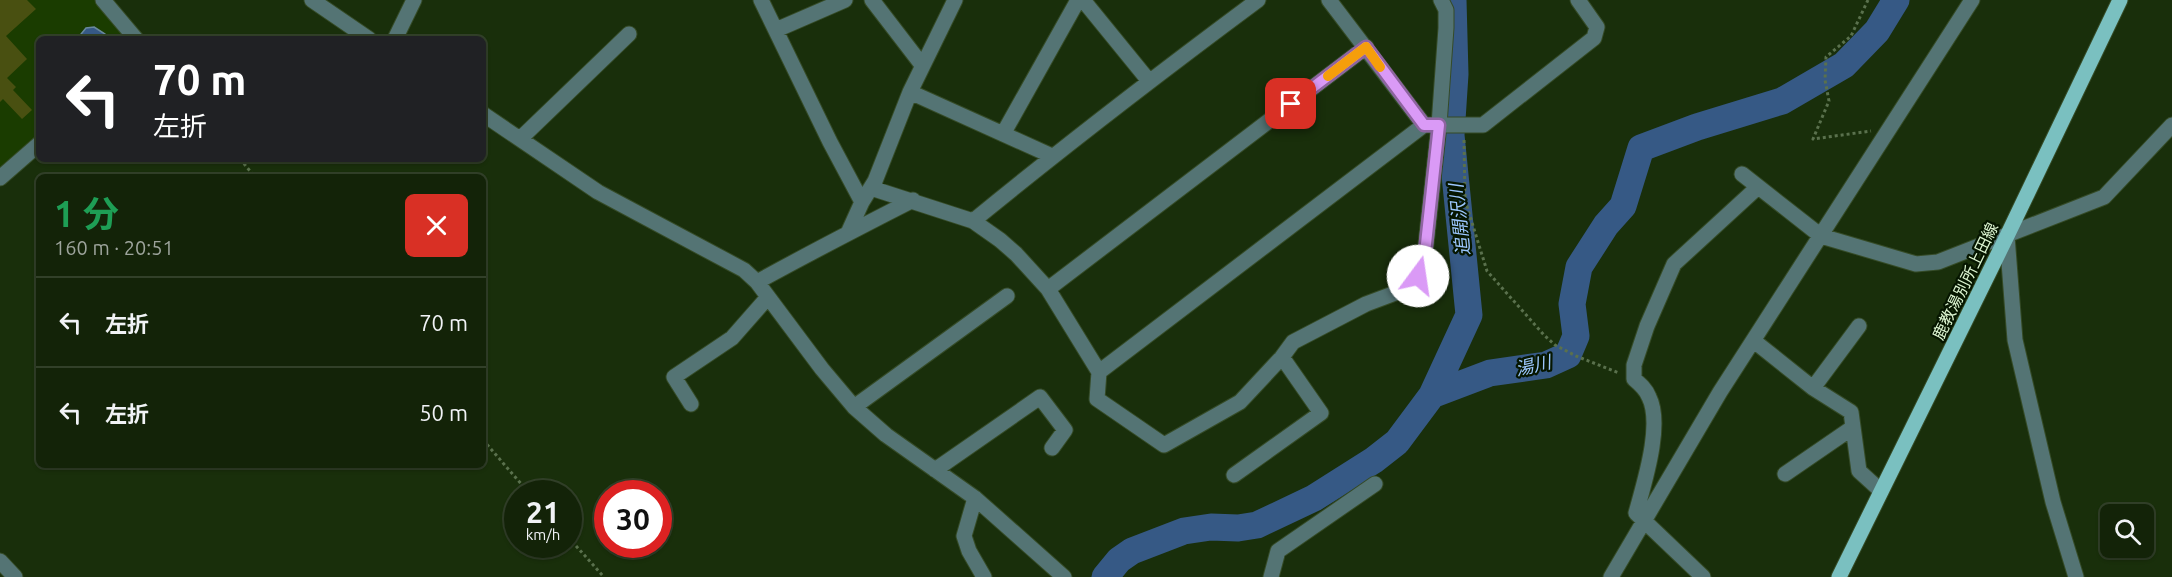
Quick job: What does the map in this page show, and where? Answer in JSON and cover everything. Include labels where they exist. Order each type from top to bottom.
[{"type":"main road","name":"鹿教湯別所上田線","points":[[1839,577],[2120,0]]},
{"type":"street","points":[[103,0],[133,36]]},
{"type":"street","points":[[312,0],[365,36]]},
{"type":"street","points":[[396,36],[414,0]]},
{"type":"street","points":[[761,0],[862,202]]},
{"type":"street","points":[[776,30],[845,0]]},
{"type":"street","points":[[872,0],[922,64]]},
{"type":"street","points":[[848,232],[862,202],[872,188],[922,64],[955,0]]},
{"type":"street","points":[[1003,134],[1078,0]]},
{"type":"street","points":[[1083,0],[1149,81]]},
{"type":"street","points":[[973,221],[1052,156],[1258,0]]},
{"type":"street","points":[[1329,0],[1366,47],[1446,125]]},
{"type":"street","points":[[872,188],[973,221],[1016,254],[1048,289],[1099,372],[1097,399],[1164,445],[1240,402],[1293,342],[1366,304],[1398,292],[1418,276],[1425,253],[1446,125],[1446,10],[1441,0]]},
{"type":"street","points":[[1099,372],[1446,125],[1483,125],[1594,38],[1597,27],[1578,0]]},
{"type":"street","points":[[1611,577],[1720,392],[1972,0]]},
{"type":"street","points":[[521,138],[629,34]]},
{"type":"street","points":[[1048,289],[1366,47]]},
{"type":"street","points":[[910,92],[1052,156]]},
{"type":"street","points":[[486,116],[598,192],[647,220],[732,262],[757,282],[822,369],[854,406],[886,435],[975,498],[1064,577]]},
{"type":"street","points":[[1742,174],[1821,236],[1916,264],[1938,262],[2104,197],[2172,125]]},
{"type":"street","points":[[2155,144],[2172,140]]},
{"type":"street","points":[[0,178],[36,147]]},
{"type":"street","points":[[1703,577],[1636,513],[1651,455],[1654,410],[1644,388],[1634,379],[1634,365],[1647,326],[1674,264],[1758,187]]},
{"type":"street","points":[[757,282],[848,232],[869,225],[913,201]]},
{"type":"street","points":[[2007,236],[2015,340],[2053,502],[2076,577]]},
{"type":"street","points":[[854,406],[1007,296]]},
{"type":"street","points":[[692,404],[674,377],[732,338],[768,297]]},
{"type":"street","points":[[1813,388],[1859,326]]},
{"type":"street","points":[[1754,341],[1813,388],[1851,412],[1859,471],[1881,491]]},
{"type":"street","points":[[1234,475],[1321,413],[1282,357]]},
{"type":"street","points":[[935,470],[1040,396],[1065,430],[1052,448]]},
{"type":"street","points":[[1785,474],[1852,428]]},
{"type":"street","points":[[1271,577],[1278,550],[1375,484]]},
{"type":"street","points":[[975,498],[964,536],[969,551],[984,577]]},
{"type":"street","points":[[0,561],[15,577]]},
{"type":"path","points":[[1868,0],[1851,36],[1826,57],[1825,80],[1829,101],[1813,139],[1890,128]]},
{"type":"path","points":[[1446,125],[1465,200],[1487,272],[1555,345],[1576,356],[1634,379]]},
{"type":"path","points":[[242,162],[252,174]]},
{"type":"path","points":[[486,443],[518,480]]},
{"type":"path","points":[[582,553],[604,577]]},
{"type":"shaded area","points":[[0,0],[96,0],[126,36],[36,36],[36,138],[0,169]]},
{"type":"water","points":[[94,27],[106,36],[79,36],[86,28]]},
{"type":"building","points":[[0,0],[27,0],[36,9],[6,36],[27,59],[7,78],[16,87],[13,90],[32,110],[22,119],[3,99],[0,102]]},
{"type":"waterway","name":"追開沢川","points":[[1105,577],[1119,560],[1132,551],[1184,531],[1257,525],[1314,498],[1374,460],[1397,442],[1432,395],[1469,315],[1451,135],[1455,74],[1453,0]]},
{"type":"waterway","name":"湯川","points":[[1432,395],[1490,373],[1546,365],[1568,355],[1576,336],[1572,304],[1579,267],[1606,225],[1623,206],[1641,148],[1697,127],[1782,101],[1844,65],[1877,31],[1896,0]]},
{"type":"slow traffic","points":[[1328,76],[1366,47],[1380,67]]},
{"type":"route","points":[[1291,104],[1366,47],[1424,125],[1439,125],[1425,253],[1418,276]]}]
